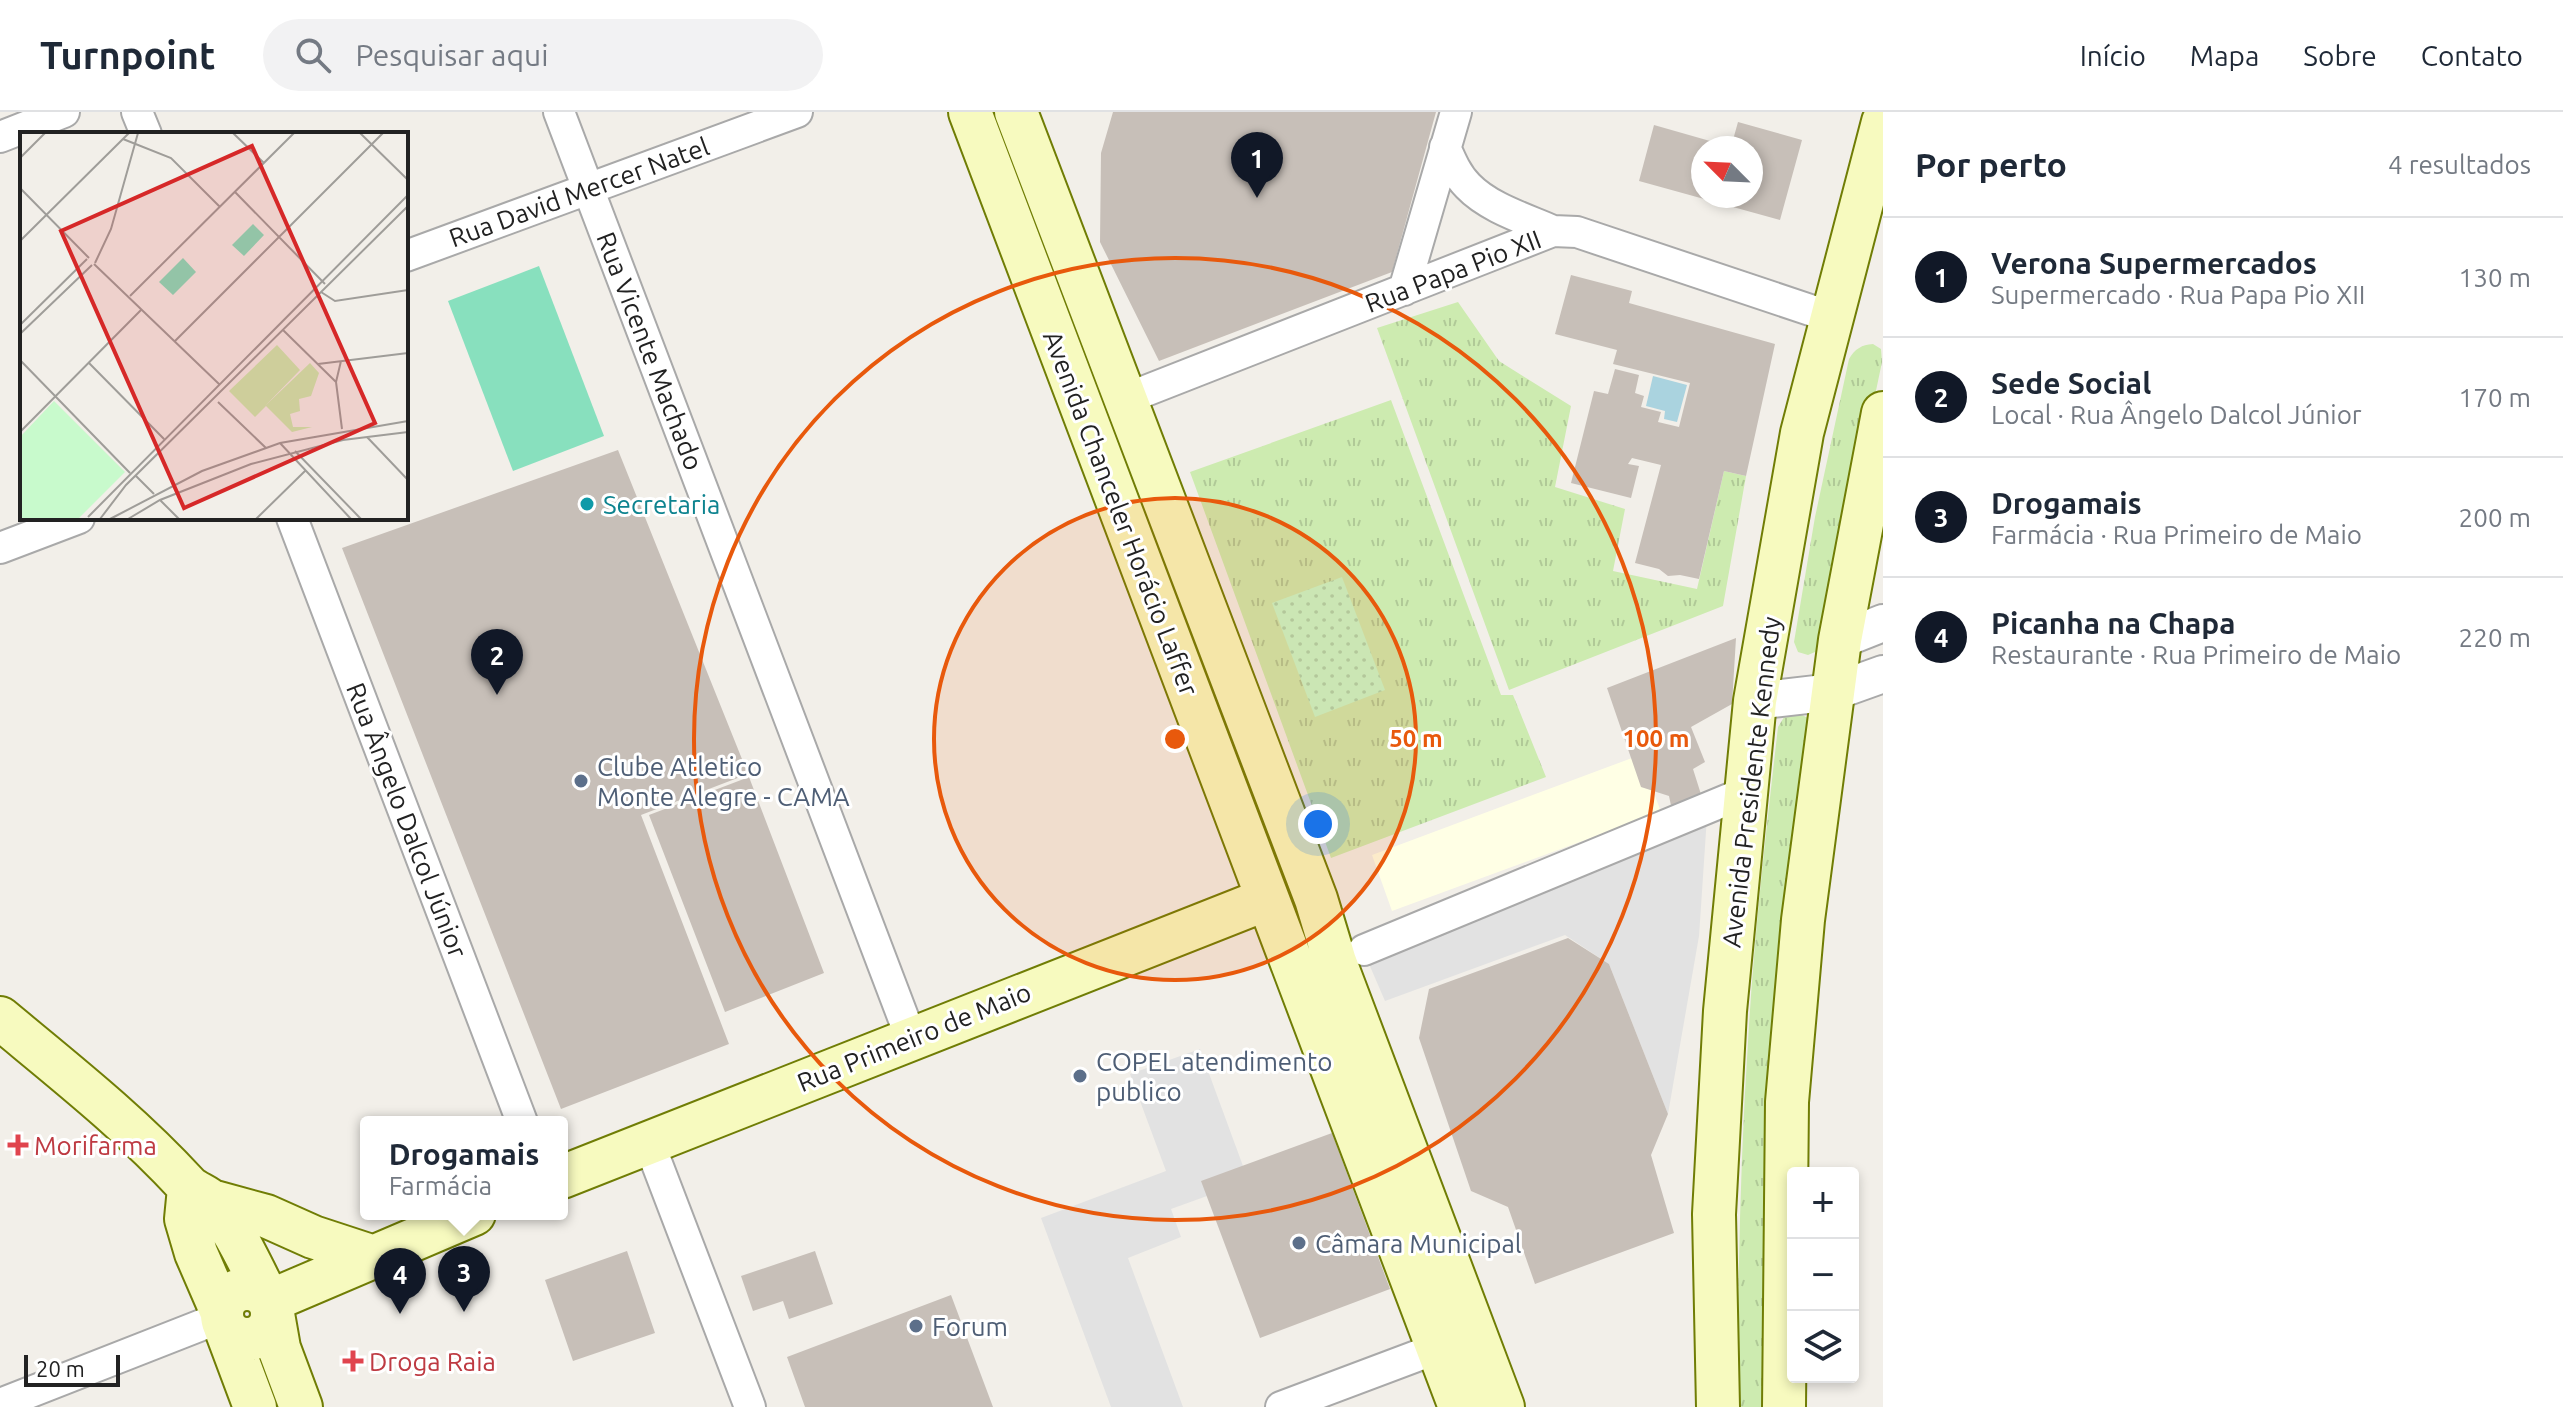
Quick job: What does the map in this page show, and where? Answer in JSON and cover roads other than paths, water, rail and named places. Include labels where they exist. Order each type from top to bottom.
[{"type":"main road","name":"Avenida Chanceler Horácio Laffer","points":[[970,112],[1460,1407]]},
{"type":"main road","name":"Avenida Chanceler Horácio Laffer","points":[[1016,112],[1311,886],[1335,962],[1503,1407]]},
{"type":"main road","name":"Avenida Presidente Kennedy","points":[[1718,1407],[1714,1214],[1725,1011],[1755,701],[1802,433],[1883,122]]},
{"type":"main road","points":[[1784,1407],[1787,1102],[1803,920],[1840,640],[1883,413]]},
{"type":"main road","name":"Rua Primeiro de Maio","points":[[568,1175],[1267,900],[1281,918],[1304,913],[1311,886]]},
{"type":"main road","points":[[0,1018],[120,1117],[200,1194],[243,1250],[270,1304],[279,1348],[301,1407]]},
{"type":"main road","points":[[200,1194],[374,1257]]},
{"type":"main road","points":[[200,1194],[186,1219],[255,1407]]},
{"type":"main road","points":[[270,1304],[460,1220]]},
{"type":"main road","points":[[223,1319],[229,1296],[243,1288],[252,1289],[270,1304]]},
{"type":"street","points":[[0,137],[64,112]]},
{"type":"street","points":[[137,112],[145,132]]},
{"type":"street","name":"Rua Vicente Machado","points":[[559,112],[911,1038]]},
{"type":"street","name":"Rua David Mercer Natel","points":[[408,255],[797,112]]},
{"type":"street","points":[[1404,290],[1456,112]]},
{"type":"street","points":[[1445,147],[1456,170],[1469,187],[1487,200],[1553,231]]},
{"type":"street","name":"Rua Papa Pio XII","points":[[1125,399],[1553,231],[1577,232],[1831,317]]},
{"type":"street","points":[[0,548],[74,520]]},
{"type":"street","name":"Rua Ângelo Dalcol Júnior","points":[[293,520],[520,1116]]},
{"type":"street","points":[[1840,640],[1883,623]]},
{"type":"street","points":[[1755,701],[1833,692],[1883,674]]},
{"type":"street","points":[[1364,950],[1746,792]]},
{"type":"street","points":[[649,1143],[750,1407]]},
{"type":"street","points":[[0,1404],[223,1319]]},
{"type":"street","points":[[1281,1407],[1438,1348]]},
{"type":"water","points":[[1653,376],[1687,385],[1677,422],[1664,419],[1665,411],[1646,406]]},
{"type":"place","name":"Verona Supermercados","points":[[1257,198]]},
{"type":"place","name":"Secretaria","points":[[587,504]]},
{"type":"place","name":"Sede Social","points":[[497,695]]},
{"type":"place","name":"Clube Atletico Monte Alegre - CAMA","points":[[581,781]]},
{"type":"place","name":"COPEL atendimento publico","points":[[1080,1076]]},
{"type":"place","name":"Morifarma","points":[[18,1145]]},
{"type":"place","name":"Câmara Municipal","points":[[1299,1243]]},
{"type":"place","name":"Drogamais","points":[[464,1312]]},
{"type":"place","name":"Picanha na Chapa","points":[[400,1314]]},
{"type":"place","name":"Forum","points":[[916,1326]]},
{"type":"place","name":"Droga Raia","points":[[353,1361]]}]
